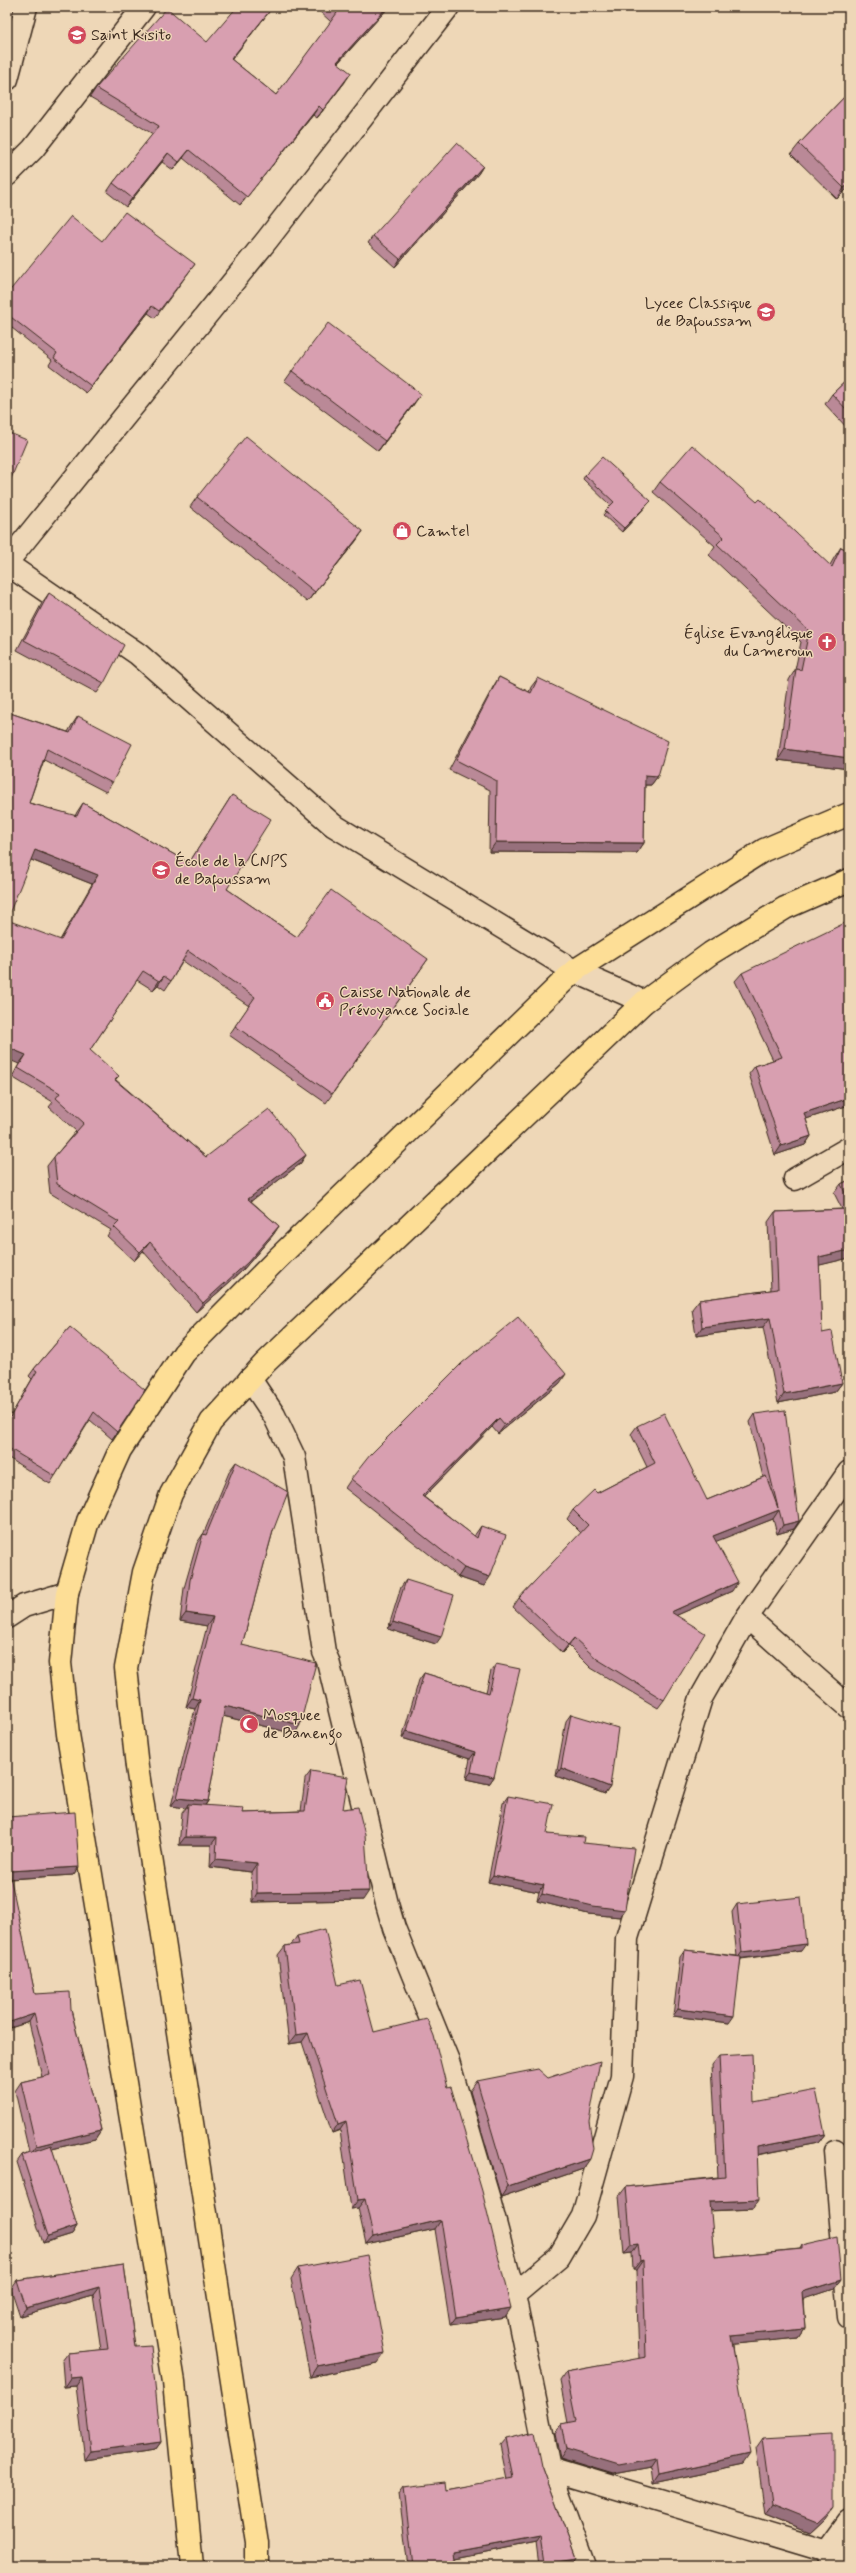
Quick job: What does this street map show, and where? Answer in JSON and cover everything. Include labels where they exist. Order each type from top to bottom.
[{"type":"main road","points":[[192,2566],[174,2382],[68,1734],[60,1663],[67,1593],[88,1521],[120,1450],[184,1353],[276,1259],[574,971],[764,850],[849,814]]},
{"type":"main road","points":[[258,2566],[257,2543],[138,1767],[126,1668],[144,1572],[171,1494],[211,1422],[250,1379],[644,1002],[711,953],[785,908],[849,880]]},
{"type":"street","points":[[7,79],[26,7]]},
{"type":"street","points":[[7,175],[33,149],[144,7]]},
{"type":"street","points":[[448,7],[267,240],[7,563],[138,654],[333,825],[574,971],[644,1002]]},
{"type":"street","points":[[795,1180],[849,1148]]},
{"type":"street","points":[[250,1379],[274,1415],[294,1457],[324,1652],[328,1661],[387,1904],[394,1928],[448,2061],[488,2196],[514,2296],[549,2468],[584,2566]]},
{"type":"street","points":[[514,2296],[559,2257],[583,2216],[622,2076],[627,1938],[686,1739],[701,1698],[747,1617],[849,1472]]},
{"type":"street","points":[[7,1617],[24,1606],[67,1593]]},
{"type":"street","points":[[747,1617],[849,1707]]},
{"type":"street","points":[[835,2151],[849,2317]]},
{"type":"street","points":[[549,2468],[828,2559],[849,2552]]},
{"type":"street","points":[[828,2559],[849,2521]]},
{"type":"building","points":[[237,7],[272,8],[231,59],[276,95],[337,13],[331,7],[387,7],[337,62],[351,73],[323,110],[319,106],[247,197],[189,150],[179,162],[168,153],[132,198],[113,183],[159,126],[96,88],[167,8],[207,42]]},
{"type":"building","points":[[849,92],[849,184],[844,188],[799,144]]},
{"type":"building","points":[[457,143],[483,166],[400,259],[373,236]]},
{"type":"building","points":[[125,212],[195,264],[159,311],[152,306],[91,386],[54,358],[57,353],[7,314],[7,294],[71,216],[102,241]]},
{"type":"building","points":[[328,323],[421,394],[385,441],[292,371]]},
{"type":"building","points":[[849,378],[849,412],[832,394]]},
{"type":"building","points":[[7,432],[27,440],[7,488]]},
{"type":"building","points":[[246,436],[363,531],[315,592],[197,497]]},
{"type":"building","points":[[692,445],[757,502],[760,499],[832,567],[841,547],[849,551],[849,758],[785,749],[796,669],[801,670],[809,631],[717,544],[724,537],[660,482]]},
{"type":"building","points":[[602,457],[651,501],[624,528],[605,511],[614,502],[585,475]]},
{"type":"building","points":[[49,593],[124,645],[104,683],[24,640]]},
{"type":"building","points":[[499,677],[531,693],[538,678],[668,741],[658,776],[645,775],[644,843],[496,842],[497,781],[456,760]]},
{"type":"building","points":[[7,712],[70,733],[78,716],[132,744],[112,783],[47,749],[29,803],[77,816],[83,803],[189,863],[232,795],[271,819],[227,889],[297,937],[331,890],[428,959],[332,1094],[235,1026],[255,997],[188,951],[171,981],[164,976],[159,981],[143,971],[90,1050],[119,1076],[115,1080],[206,1157],[269,1109],[306,1155],[248,1199],[279,1226],[248,1262],[203,1303],[150,1242],[140,1252],[114,1227],[119,1222],[57,1184],[54,1157],[84,1123],[56,1098],[60,1093],[18,1068],[26,1055],[7,1047],[7,920],[61,940],[98,875],[35,850],[7,919]]},
{"type":"building","points":[[849,921],[849,1098],[804,1113],[811,1136],[781,1146],[755,1066],[782,1057],[742,973]]},
{"type":"building","points":[[849,1180],[849,1202],[841,1184]]},
{"type":"building","points":[[849,1209],[849,1250],[819,1257],[822,1333],[832,1331],[842,1383],[784,1394],[770,1318],[702,1327],[699,1300],[778,1289],[775,1212]]},
{"type":"building","points":[[518,1317],[566,1374],[505,1425],[499,1418],[422,1496],[477,1538],[481,1526],[506,1535],[490,1577],[464,1568],[351,1479],[370,1455],[462,1363]]},
{"type":"building","points":[[70,1327],[145,1390],[117,1432],[94,1412],[55,1476],[10,1449],[7,1454],[7,1418],[9,1419],[37,1371],[34,1369]]},
{"type":"building","points":[[785,1410],[799,1521],[783,1525],[779,1510],[713,1536],[738,1582],[671,1612],[705,1633],[664,1700],[597,1659],[574,1638],[568,1645],[519,1598],[588,1525],[573,1510],[594,1490],[597,1493],[655,1463],[637,1426],[664,1413],[707,1500],[766,1476],[778,1508],[755,1414]]},
{"type":"building","points":[[236,1462],[288,1492],[273,1531],[242,1645],[316,1663],[300,1725],[225,1706],[208,1801],[177,1798],[200,1700],[192,1698],[213,1617],[186,1613],[190,1580],[203,1534],[206,1535]]},
{"type":"building","points":[[406,1580],[454,1595],[441,1637],[393,1622]]},
{"type":"building","points":[[496,1664],[520,1669],[494,1777],[471,1772],[475,1752],[407,1731],[424,1673],[489,1693]]},
{"type":"building","points":[[571,1714],[618,1728],[610,1787],[561,1768]]},
{"type":"building","points":[[311,1771],[348,1777],[343,1809],[358,1807],[365,1835],[369,1891],[257,1893],[257,1863],[216,1859],[217,1837],[185,1837],[188,1804],[244,1808],[243,1813],[305,1811]]},
{"type":"building","points":[[508,1796],[553,1804],[547,1834],[584,1837],[583,1843],[634,1848],[625,1910],[593,1906],[542,1894],[544,1885],[493,1875]]},
{"type":"building","points":[[75,1812],[79,1867],[9,1871],[35,1994],[70,1992],[71,2010],[101,2130],[36,2146],[21,2082],[50,2075],[34,2014],[7,2023],[7,1817]]},
{"type":"building","points":[[801,1897],[806,1944],[742,1952],[737,1904]]},
{"type":"building","points":[[325,1929],[338,1985],[360,1980],[374,2032],[427,2019],[434,2036],[447,2088],[451,2087],[482,2191],[511,2308],[456,2317],[441,2220],[373,2236],[365,2199],[358,2200],[346,2121],[338,2124],[308,2033],[296,2035],[285,1946],[299,1944],[297,1936]]},
{"type":"building","points":[[685,1950],[741,1957],[734,2016],[678,2009]]},
{"type":"building","points":[[752,2054],[754,2102],[816,2090],[825,2134],[757,2147],[759,2200],[710,2202],[715,2257],[802,2249],[802,2245],[837,2237],[841,2280],[802,2292],[805,2329],[731,2336],[751,2454],[659,2474],[657,2458],[619,2465],[566,2449],[561,2424],[576,2421],[566,2372],[646,2357],[643,2260],[640,2261],[638,2244],[631,2245],[626,2187],[725,2177],[719,2056]]},
{"type":"building","points":[[600,2061],[589,2121],[593,2149],[590,2159],[508,2186],[477,2081],[538,2069],[548,2078]]},
{"type":"building","points":[[51,2145],[77,2226],[48,2236],[22,2155]]},
{"type":"building","points":[[367,2255],[385,2353],[317,2366],[298,2268]]},
{"type":"building","points":[[124,2264],[135,2347],[151,2346],[161,2442],[91,2451],[82,2377],[70,2378],[68,2353],[108,2349],[99,2287],[26,2308],[17,2280]]},
{"type":"building","points":[[535,2432],[542,2466],[576,2559],[544,2564],[540,2536],[453,2552],[455,2566],[413,2566],[404,2487],[445,2482],[446,2490],[513,2477],[505,2439]]},
{"type":"building","points":[[833,2434],[833,2507],[817,2522],[772,2504],[763,2438]]},
{"type":"place","name":"Saint Kisito","points":[[77,35]]},
{"type":"place","name":"Lycee Classique de Bafoussam","points":[[766,312]]},
{"type":"place","name":"Camtel","points":[[402,531]]},
{"type":"place","name":"Église Evangélique du Cameroun","points":[[827,642]]},
{"type":"place","name":"École de la CNPS de Bafoussam","points":[[161,870]]},
{"type":"place","name":"Caisse Nationale de Prévoyance Sociale","points":[[325,1001]]},
{"type":"place","name":"Mosquee de Banengo","points":[[249,1724]]}]
